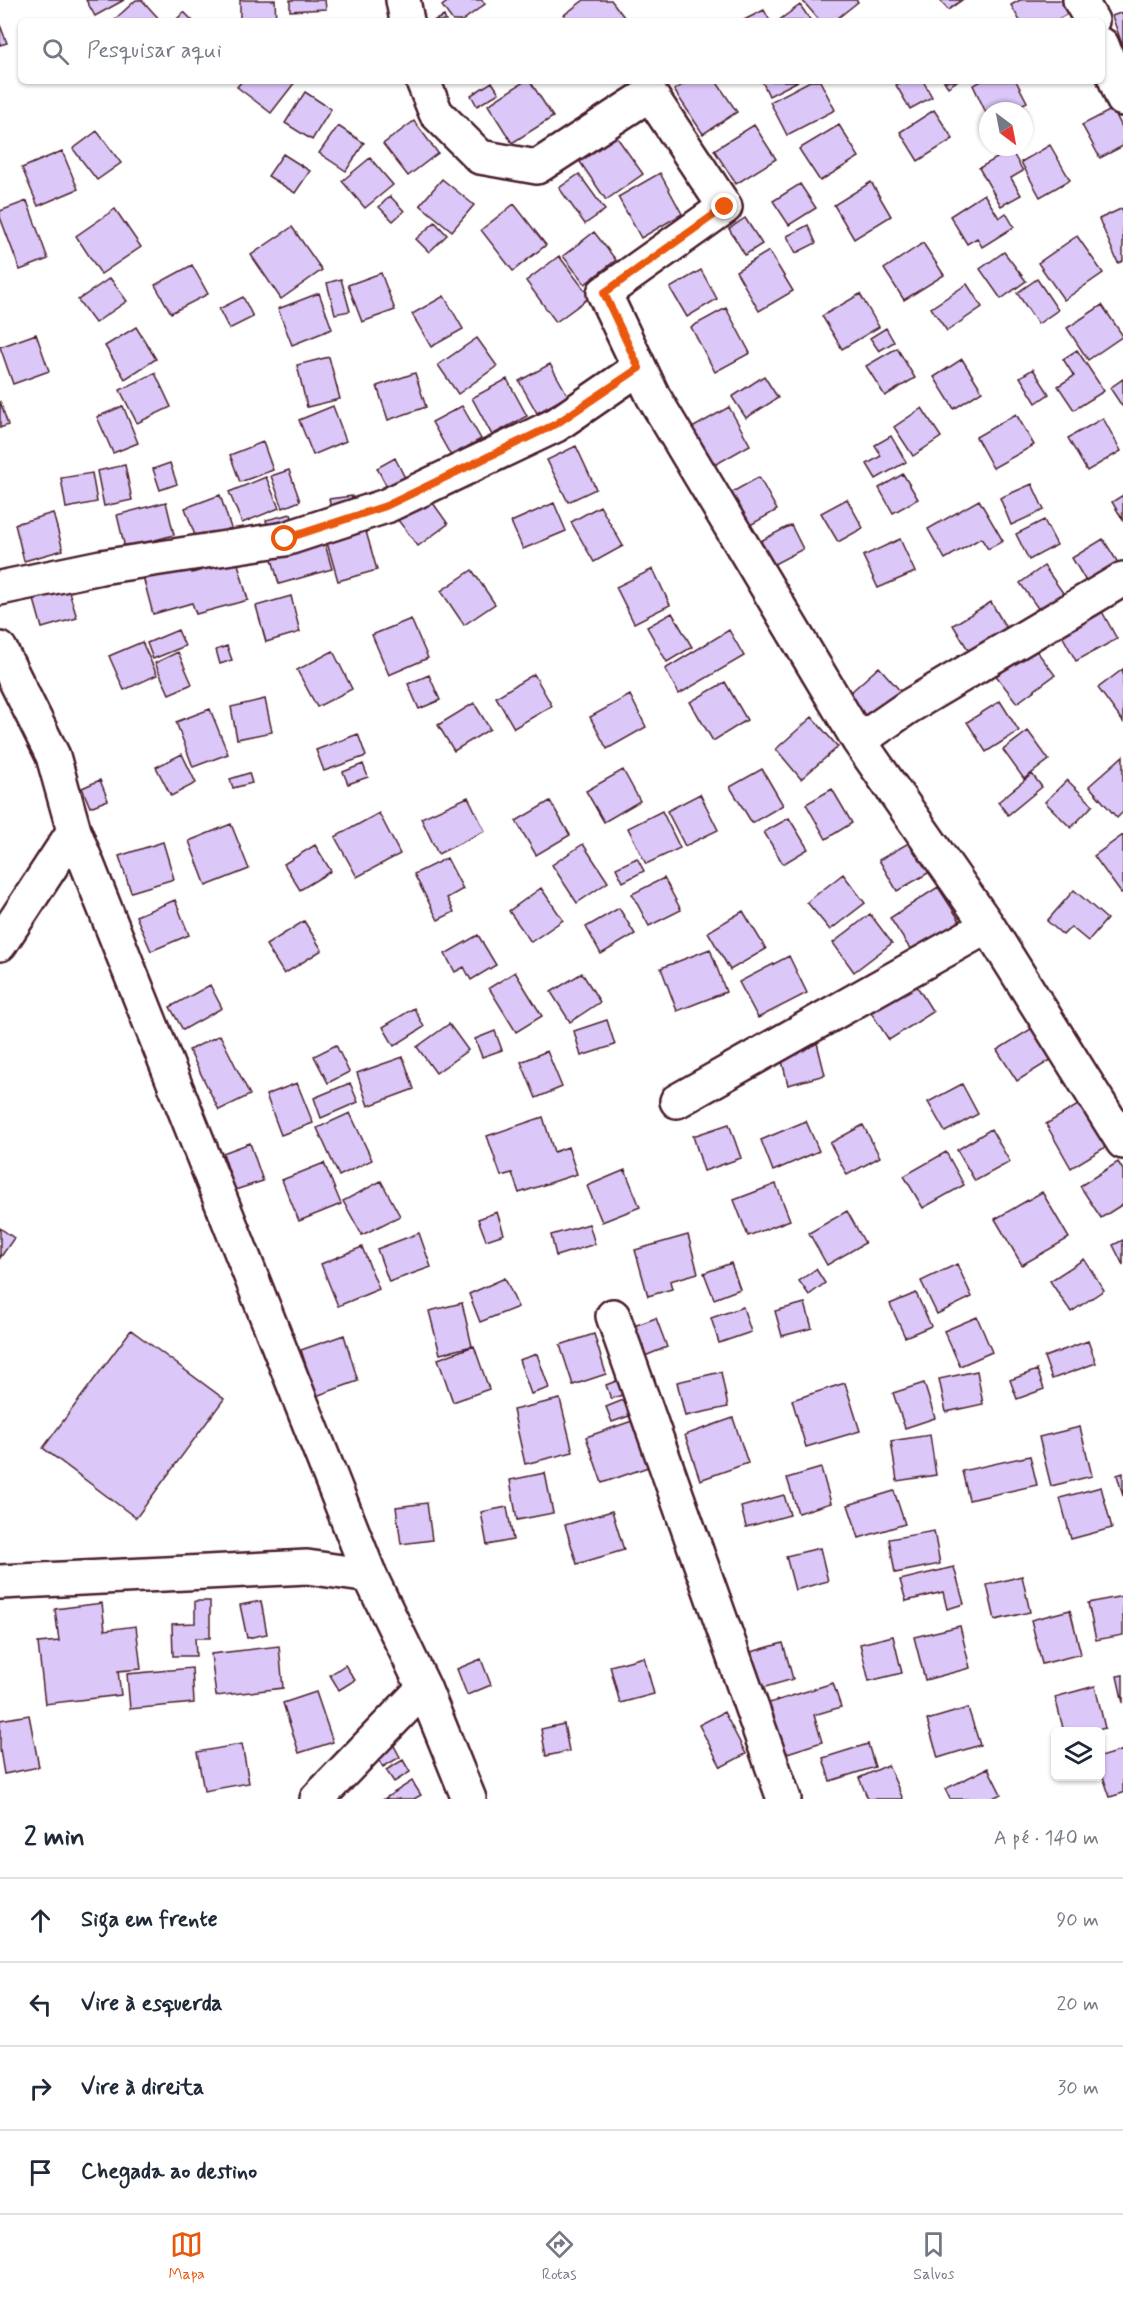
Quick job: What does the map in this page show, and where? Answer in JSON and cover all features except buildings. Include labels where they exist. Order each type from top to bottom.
[{"type":"street","points":[[403,0],[406,18]]},
{"type":"street","points":[[1080,0],[1090,18]]},
{"type":"street","points":[[1105,53],[1123,99]]},
{"type":"street","points":[[424,84],[436,113],[480,157],[537,167],[650,94],[725,207],[604,293],[653,396],[860,741],[988,926],[1123,1142]]},
{"type":"street","points":[[0,588],[101,567],[285,539],[386,506],[556,424],[639,368]]},
{"type":"street","points":[[860,741],[908,707],[1123,579]]},
{"type":"street","points":[[0,648],[53,756],[74,831],[370,1576],[424,1688],[469,1799]]},
{"type":"street","points":[[0,944],[74,831]]},
{"type":"street","points":[[676,1101],[988,926]]},
{"type":"street","points":[[613,1316],[784,1799]]},
{"type":"street","points":[[0,1582],[307,1567],[370,1576]]},
{"type":"street","points":[[317,1799],[424,1688]]},
{"type":"route","points":[[285,539],[386,506],[556,424],[639,368],[604,293],[725,207]]}]
